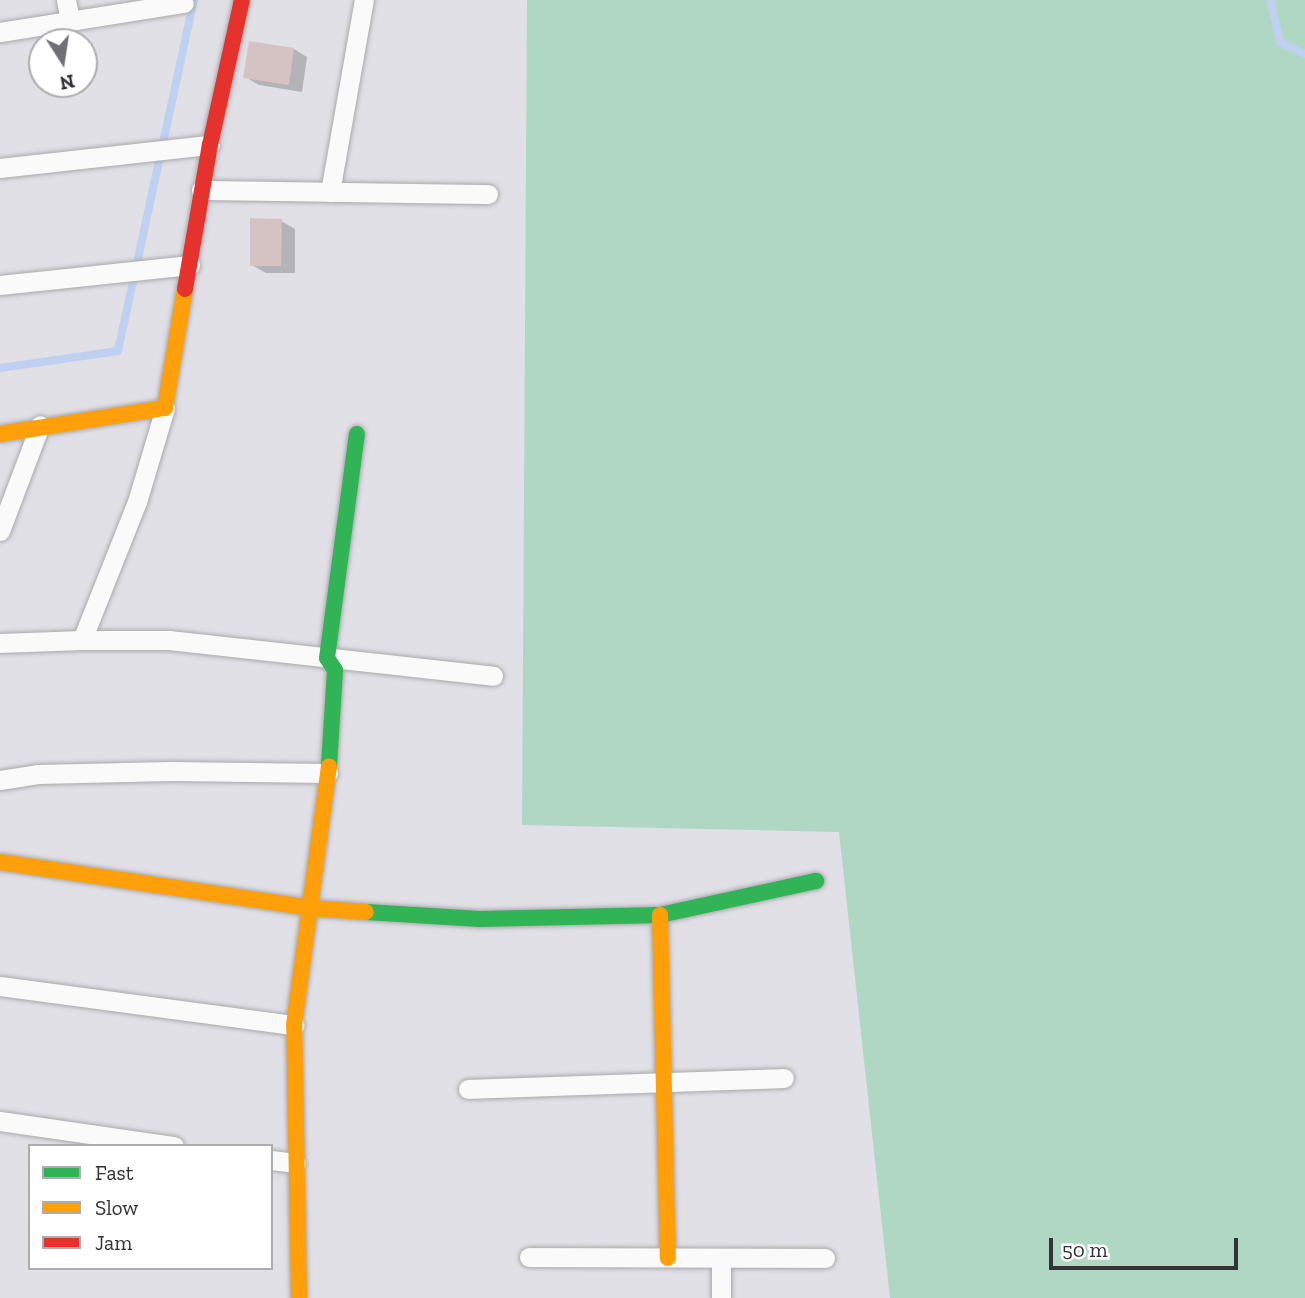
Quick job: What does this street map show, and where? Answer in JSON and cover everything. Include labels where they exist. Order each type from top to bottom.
[{"type":"street","points":[[66,0],[70,21]]},
{"type":"street","points":[[82,639],[137,502],[165,408],[209,145],[242,0]]},
{"type":"street","points":[[330,192],[364,0]]},
{"type":"street","points":[[0,32],[184,3]]},
{"type":"street","points":[[0,168],[209,145]]},
{"type":"street","points":[[201,190],[488,194]]},
{"type":"street","points":[[0,285],[190,265]]},
{"type":"street","points":[[0,434],[40,425],[165,408]]},
{"type":"street","points":[[0,531],[40,425]]},
{"type":"street","points":[[299,1298],[294,1025],[328,773],[335,670],[327,658],[357,434]]},
{"type":"street","points":[[0,643],[82,639],[169,640],[493,677]]},
{"type":"street","points":[[0,780],[38,774],[170,771],[328,773]]},
{"type":"street","points":[[0,862],[310,908],[480,919],[660,915],[817,881]]},
{"type":"street","points":[[660,915],[667,1258]]},
{"type":"street","points":[[0,986],[294,1025]]},
{"type":"street","points":[[467,1089],[784,1079]]},
{"type":"street","points":[[0,1121],[160,1144]]},
{"type":"street","points":[[273,1160],[296,1163]]},
{"type":"street","points":[[529,1258],[825,1258]]},
{"type":"street","points":[[721,1258],[721,1298]]},
{"type":"green space","points":[[527,0],[1305,0],[1305,1298],[890,1298],[839,832],[522,825]]},
{"type":"building","points":[[249,41],[294,48],[289,85],[243,78]]},
{"type":"building","points":[[250,218],[282,219],[281,266],[250,266]]},
{"type":"waterway","points":[[0,368],[118,351],[194,0]]},
{"type":"waterway","points":[[1270,0],[1280,42],[1305,54]]},
{"type":"traffic: fast","points":[[329,766],[335,670],[327,658],[357,434]]},
{"type":"traffic: fast","points":[[366,912],[480,919],[660,915],[816,881]]},
{"type":"traffic: slow","points":[[0,434],[165,408],[185,289]]},
{"type":"traffic: slow","points":[[299,1298],[294,1025],[329,766]]},
{"type":"traffic: slow","points":[[0,862],[310,908],[366,912]]},
{"type":"traffic: slow","points":[[660,915],[668,1258]]},
{"type":"traffic: jam","points":[[185,289],[210,145],[242,0]]}]
